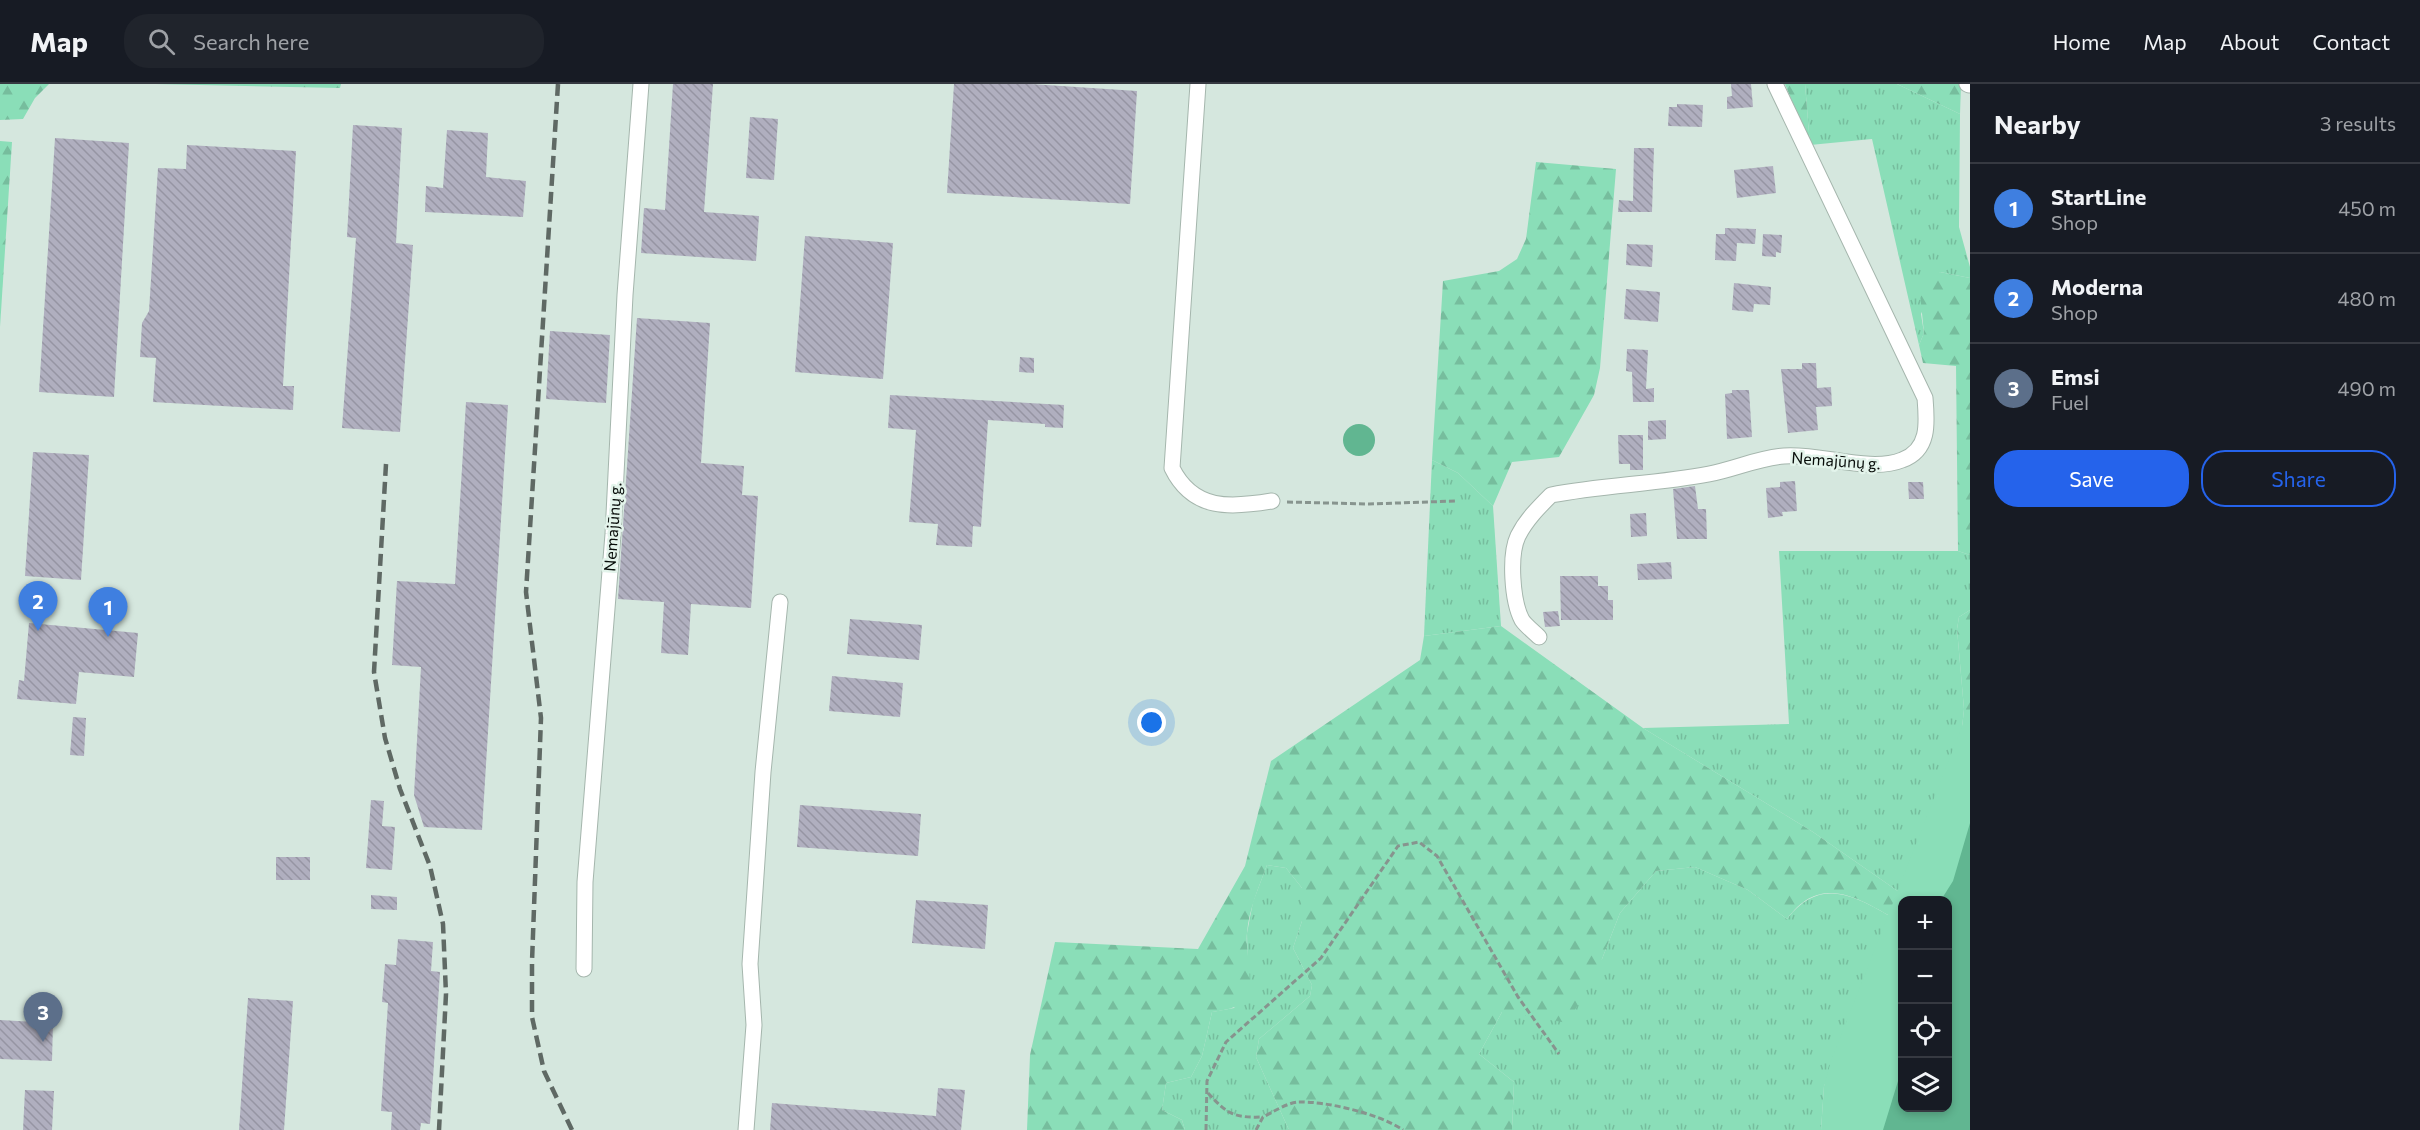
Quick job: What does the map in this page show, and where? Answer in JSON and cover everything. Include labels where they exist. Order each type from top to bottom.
[{"type":"street","name":"Nemajūnų g.","points":[[584,969],[585,882],[613,534],[625,295],[641,84]]},
{"type":"street","points":[[1198,84],[1172,468],[1180,486],[1197,498],[1212,503],[1245,505],[1272,501]]},
{"type":"street","name":"Nemajūnų g.","points":[[1539,637],[1522,619],[1514,589],[1512,562],[1517,537],[1532,514],[1551,495],[1712,473],[1746,462],[1785,456],[1884,464],[1903,460],[1916,452],[1923,440],[1927,428],[1925,398],[1775,84]]},
{"type":"street","points":[[746,1130],[754,1025],[750,964],[763,772],[780,602]]},
{"type":"path","points":[[1272,501],[1369,504],[1456,501]]},
{"type":"path","points":[[1206,1130],[1207,1081],[1226,1041],[1321,958],[1398,846],[1419,842],[1437,856],[1518,997],[1559,1054]]},
{"type":"path","points":[[1207,1092],[1223,1109],[1240,1118],[1263,1117],[1296,1102],[1348,1109],[1403,1130]]},
{"type":"path","points":[[1256,1130],[1263,1117]]},
{"type":"green space","points":[[0,84],[49,84],[35,98],[23,119],[0,120]]},
{"type":"green space","points":[[155,84],[341,84],[340,88]]},
{"type":"green space","points":[[1785,84],[1805,84],[1810,145]]},
{"type":"green space","points":[[1805,84],[1897,84],[1960,114],[1959,227],[1970,267],[1970,278],[1940,272],[1921,314],[1924,333],[1919,345],[1872,139],[1810,145]]},
{"type":"green space","points":[[1897,84],[1961,84],[1960,114]]},
{"type":"green space","points":[[0,141],[12,142],[0,327]]},
{"type":"green space","points":[[1536,162],[1616,169],[1600,368],[1594,395],[1559,457],[1512,462],[1493,506],[1458,473],[1432,460],[1443,281],[1499,271],[1517,259],[1526,239]]},
{"type":"green space","points":[[1940,272],[1970,278],[1970,555],[1958,551],[1956,366],[1923,363],[1919,345],[1924,333],[1920,294],[1925,281]]},
{"type":"green space","points":[[1432,460],[1458,473],[1493,506],[1501,626],[1424,636]]},
{"type":"green space","points":[[1779,551],[1958,551],[1970,555],[1970,610],[1959,617],[1957,629],[1964,709],[1957,777],[1902,894],[1813,832],[1643,728],[1789,724]]},
{"type":"green space","points":[[1970,610],[1970,823],[1906,896],[1898,896],[1898,921],[1857,899],[1842,894],[1828,893],[1814,896],[1800,904],[1787,919],[1748,890],[1695,867],[1656,871],[1620,913],[1602,959],[1568,1023],[1502,1012],[1479,1054],[1514,1082],[1512,1130],[1289,1130],[1256,1057],[1259,1039],[1310,996],[1312,985],[1293,948],[1302,921],[1302,888],[1286,868],[1267,865],[1248,924],[1249,982],[1245,998],[1235,1007],[1212,1012],[1202,1056],[1191,1077],[1166,1083],[1162,1110],[1182,1120],[1185,1130],[1027,1130],[1030,1055],[1055,942],[1198,949],[1245,866],[1271,761],[1420,660],[1424,636],[1501,626],[1643,728],[1813,832],[1902,894],[1957,777],[1964,709],[1957,629],[1959,617]]},
{"type":"green space","points":[[1970,723],[1970,1130],[1821,1130],[1824,1086],[1831,1061],[1963,724]]},
{"type":"green space","points":[[1267,865],[1286,868],[1302,888],[1302,921],[1293,948],[1312,985],[1310,996],[1259,1039],[1256,1057],[1289,1130],[1185,1130],[1182,1120],[1162,1110],[1166,1083],[1191,1077],[1202,1056],[1212,1012],[1234,1008],[1248,986],[1247,933],[1253,902]]},
{"type":"green space","points":[[1695,867],[1748,890],[1787,919],[1801,905],[1814,897],[1828,894],[1857,899],[1898,921],[1898,931],[1824,1086],[1821,1130],[1512,1130],[1514,1082],[1479,1054],[1502,1012],[1602,959],[1620,913],[1656,871]]},
{"type":"shaded area","points":[[1359,424],[1370,429],[1375,440],[1370,451],[1359,456],[1348,451],[1343,440],[1348,429]]},
{"type":"shaded area","points":[[1970,823],[1970,1130],[1883,1130],[1898,1081],[1898,1112],[1952,1112],[1952,896],[1944,896],[1953,881]]},
{"type":"building","points":[[673,84],[713,84],[704,212],[759,216],[756,261],[641,253],[644,208],[665,210]]},
{"type":"building","points":[[954,84],[1031,84],[1137,91],[1130,204],[947,193]]},
{"type":"building","points":[[1731,84],[1751,84],[1753,107],[1727,109],[1727,97],[1732,96]]},
{"type":"building","points":[[1677,104],[1703,105],[1702,127],[1668,126],[1669,107],[1677,107]]},
{"type":"building","points":[[750,117],[778,119],[774,180],[746,178]]},
{"type":"building","points":[[353,125],[402,128],[396,243],[413,245],[400,432],[342,428],[356,238],[347,237]]},
{"type":"building","points":[[447,130],[488,133],[486,177],[526,181],[523,217],[425,212],[426,186],[443,188]]},
{"type":"building","points":[[55,138],[129,143],[114,397],[39,392]]},
{"type":"building","points":[[187,145],[296,151],[283,386],[294,386],[293,410],[153,402],[156,358],[140,357],[142,323],[149,311],[158,168],[186,169]]},
{"type":"building","points":[[1634,148],[1654,148],[1652,212],[1618,212],[1619,200],[1633,201]]},
{"type":"building","points":[[1773,166],[1776,193],[1737,198],[1734,170]]},
{"type":"building","points":[[1725,228],[1756,229],[1755,244],[1737,243],[1736,261],[1715,260],[1716,234],[1725,234]]},
{"type":"building","points":[[1763,234],[1782,235],[1781,253],[1776,252],[1776,257],[1762,256]]},
{"type":"building","points":[[805,236],[893,243],[883,379],[795,372]]},
{"type":"building","points":[[1627,244],[1653,245],[1652,267],[1626,265]]},
{"type":"building","points":[[1734,283],[1771,287],[1770,305],[1754,304],[1753,312],[1732,310]]},
{"type":"building","points":[[1626,289],[1660,292],[1658,322],[1624,319]]},
{"type":"building","points":[[637,318],[710,323],[701,463],[744,466],[742,495],[758,496],[751,608],[691,604],[688,655],[661,653],[664,602],[618,599]]},
{"type":"building","points":[[550,331],[610,335],[606,403],[546,399]]},
{"type":"building","points":[[1627,349],[1648,350],[1646,389],[1654,388],[1654,402],[1633,402],[1632,372],[1626,371]]},
{"type":"building","points":[[1020,357],[1034,358],[1034,373],[1019,372]]},
{"type":"building","points":[[1802,363],[1816,363],[1817,388],[1831,387],[1832,406],[1816,407],[1818,430],[1788,433],[1781,369],[1802,369]]},
{"type":"building","points":[[1732,390],[1749,390],[1752,437],[1727,439],[1725,394],[1732,393]]},
{"type":"building","points":[[890,395],[1064,405],[1063,428],[1045,427],[1045,424],[988,420],[981,527],[973,526],[972,547],[936,545],[938,524],[909,522],[916,430],[888,428]]},
{"type":"building","points":[[466,402],[508,405],[482,830],[424,827],[414,795],[421,667],[392,665],[397,581],[455,584]]},
{"type":"building","points":[[1666,420],[1666,439],[1648,440],[1648,421]]},
{"type":"building","points":[[1618,435],[1643,435],[1643,470],[1630,470],[1630,464],[1619,464]]},
{"type":"building","points":[[33,452],[89,455],[81,580],[25,576]]},
{"type":"building","points":[[1795,481],[1797,511],[1782,512],[1783,516],[1768,518],[1766,488],[1780,487],[1780,482]]},
{"type":"building","points":[[1908,482],[1923,482],[1924,499],[1909,499]]},
{"type":"building","points":[[1695,486],[1698,509],[1706,509],[1707,539],[1677,539],[1673,489]]},
{"type":"building","points":[[1646,513],[1647,536],[1631,537],[1630,514]]},
{"type":"building","points":[[1671,562],[1672,579],[1638,580],[1637,564]]},
{"type":"building","points":[[1560,576],[1598,576],[1598,586],[1608,586],[1608,600],[1613,600],[1613,620],[1561,620]]},
{"type":"building","points":[[1558,611],[1560,626],[1545,627],[1543,612]]},
{"type":"building","points":[[850,619],[922,625],[919,660],[847,654]]},
{"type":"building","points":[[29,623],[138,633],[134,677],[79,672],[76,704],[17,699],[19,680],[24,681]]},
{"type":"building","points":[[832,676],[903,683],[900,717],[829,711]]},
{"type":"building","points":[[73,717],[86,718],[84,756],[70,755]]},
{"type":"building","points":[[371,800],[384,801],[382,826],[395,827],[392,870],[366,868]]},
{"type":"building","points":[[800,805],[921,814],[918,856],[797,847]]},
{"type":"building","points":[[276,857],[310,857],[310,880],[276,880]]},
{"type":"building","points":[[371,895],[397,897],[397,910],[371,909]]},
{"type":"building","points":[[916,900],[988,905],[985,949],[912,943]]},
{"type":"building","points":[[398,939],[433,942],[431,971],[440,972],[430,1124],[421,1123],[420,1130],[391,1130],[392,1112],[381,1111],[388,1003],[382,1002],[385,964],[396,965]]},
{"type":"building","points":[[248,998],[293,1001],[284,1130],[239,1130]]},
{"type":"building","points":[[0,1020],[53,1023],[52,1061],[0,1059]]},
{"type":"building","points":[[938,1088],[965,1090],[961,1130],[770,1130],[772,1103],[936,1116]]},
{"type":"building","points":[[25,1090],[54,1091],[52,1130],[23,1130]]},
{"type":"railway","points":[[558,84],[526,592],[541,718],[532,1017],[544,1071],[572,1130]]},
{"type":"railway","points":[[386,464],[374,672],[385,738],[400,789],[430,866],[443,924],[446,994],[439,1130]]},
{"type":"place","name":"Moderna","points":[[38,631]]},
{"type":"place","name":"StartLine","points":[[108,637]]},
{"type":"place","name":"Emsi","points":[[43,1042]]}]
